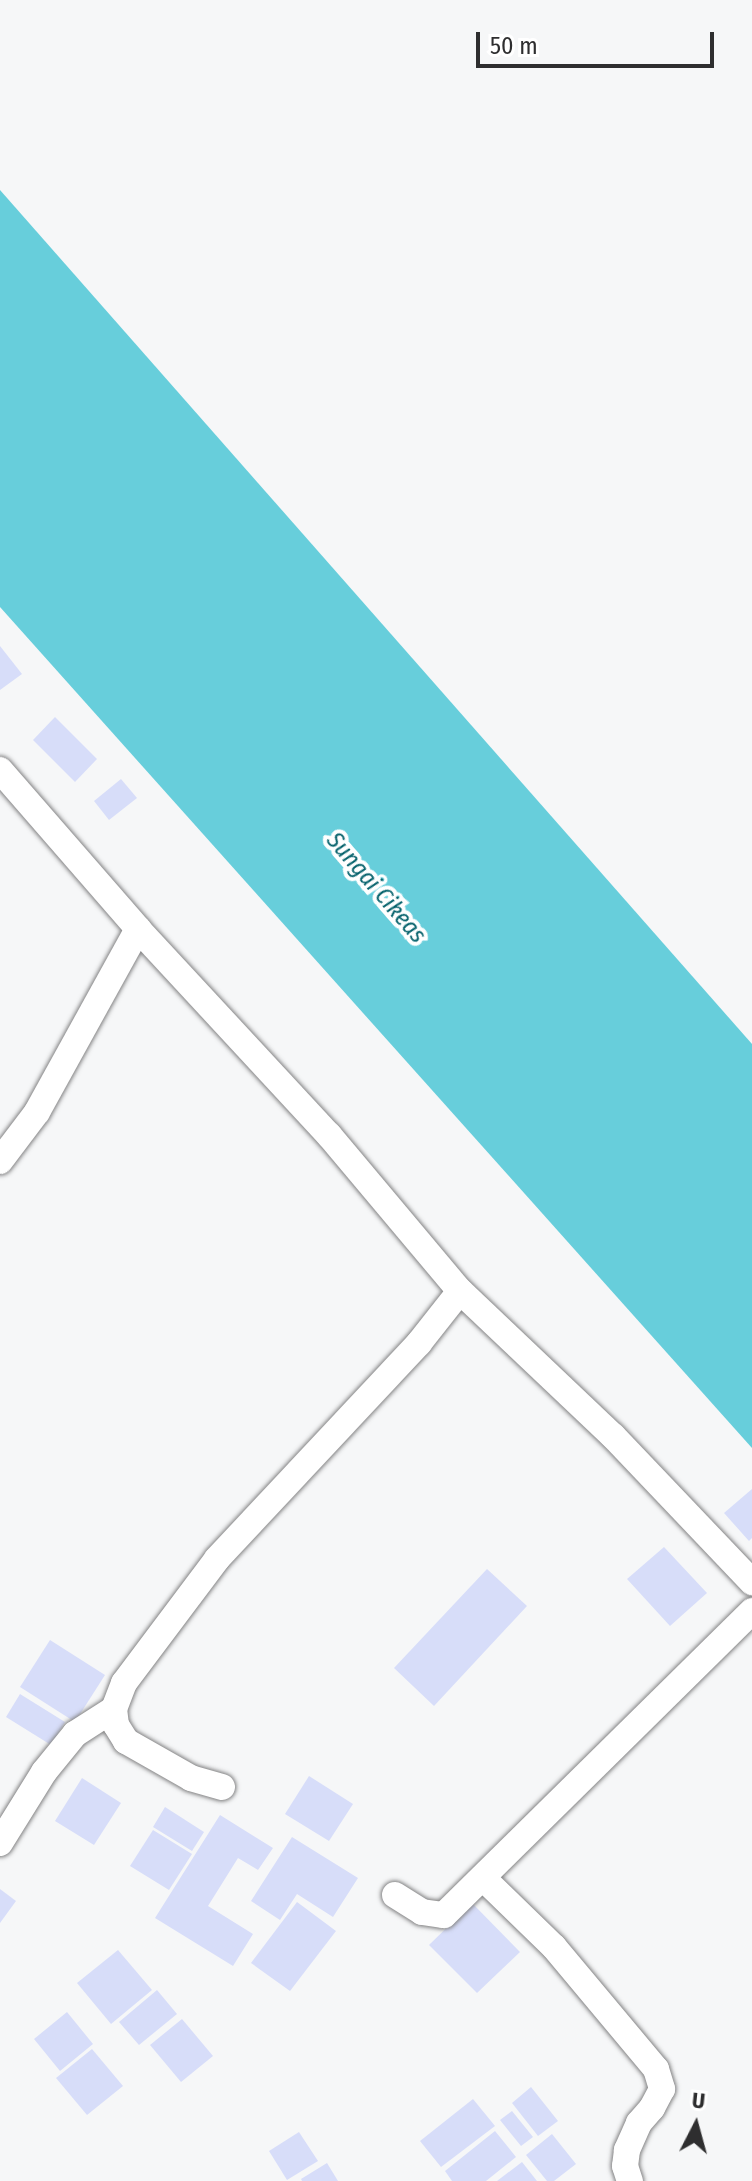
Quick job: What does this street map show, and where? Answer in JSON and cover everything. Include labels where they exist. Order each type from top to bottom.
[{"type":"street","points":[[0,770],[138,929],[329,1135],[460,1291],[613,1436],[752,1582]]},
{"type":"street","points":[[0,1161],[37,1112],[138,929]]},
{"type":"street","points":[[222,1787],[191,1778],[126,1741],[116,1725],[114,1709],[124,1683],[217,1559],[419,1343],[460,1291]]},
{"type":"street","points":[[395,1895],[422,1912],[444,1915],[752,1611]]},
{"type":"street","points":[[0,1843],[44,1772],[75,1734],[114,1709]]},
{"type":"street","points":[[483,1878],[554,1947],[656,2069],[661,2081],[659,2098],[639,2123],[627,2150],[625,2166],[630,2181]]},
{"type":"water","name":"Sungai Cikeas","points":[[0,190],[752,1044],[752,1448],[0,607]]},
{"type":"building","points":[[0,646],[22,674],[0,690]]},
{"type":"building","points":[[55,717],[97,759],[75,782],[33,740]]},
{"type":"building","points":[[121,779],[137,798],[109,820],[94,801]]},
{"type":"building","points":[[752,1489],[752,1538],[749,1541],[724,1513]]},
{"type":"building","points":[[664,1547],[707,1593],[670,1626],[627,1579]]},
{"type":"building","points":[[487,1569],[527,1606],[434,1706],[394,1668]]},
{"type":"building","points":[[50,1640],[105,1675],[75,1722],[20,1687]]},
{"type":"building","points":[[20,1694],[65,1722],[51,1745],[6,1717]]},
{"type":"building","points":[[309,1776],[353,1804],[329,1841],[285,1814]]},
{"type":"building","points":[[82,1778],[121,1803],[94,1845],[55,1821]]},
{"type":"building","points":[[165,1807],[204,1832],[192,1851],[153,1827]]},
{"type":"building","points":[[220,1815],[273,1848],[258,1870],[238,1858],[208,1906],[253,1934],[233,1966],[155,1918]]},
{"type":"building","points":[[153,1830],[192,1854],[169,1890],[130,1866]]},
{"type":"building","points":[[292,1837],[358,1878],[333,1917],[297,1894],[280,1920],[251,1901]]},
{"type":"building","points":[[0,1889],[16,1901],[0,1923]]},
{"type":"building","points":[[297,1902],[336,1931],[290,1991],[251,1963]]},
{"type":"building","points":[[472,1903],[520,1952],[477,1993],[429,1945]]},
{"type":"building","points":[[118,1950],[152,1990],[111,2024],[77,1983]]},
{"type":"building","points":[[157,1990],[177,2014],[139,2045],[119,2022]]},
{"type":"building","points":[[67,2012],[93,2044],[60,2071],[34,2039]]},
{"type":"building","points":[[182,2019],[213,2056],[181,2082],[150,2045]]},
{"type":"building","points":[[92,2049],[123,2086],[87,2115],[56,2078]]},
{"type":"building","points":[[531,2087],[558,2121],[538,2136],[512,2103]]},
{"type":"building","points":[[473,2099],[495,2126],[441,2167],[420,2141]]},
{"type":"building","points":[[512,2111],[533,2137],[521,2146],[500,2120]]},
{"type":"building","points":[[495,2131],[516,2157],[486,2181],[452,2181],[445,2171]]},
{"type":"building","points":[[299,2132],[318,2161],[287,2180],[269,2151]]},
{"type":"building","points":[[552,2134],[576,2164],[554,2181],[547,2181],[526,2155]]},
{"type":"building","points":[[522,2162],[537,2181],[497,2181]]},
{"type":"building","points":[[327,2163],[338,2181],[302,2181],[301,2179]]}]
